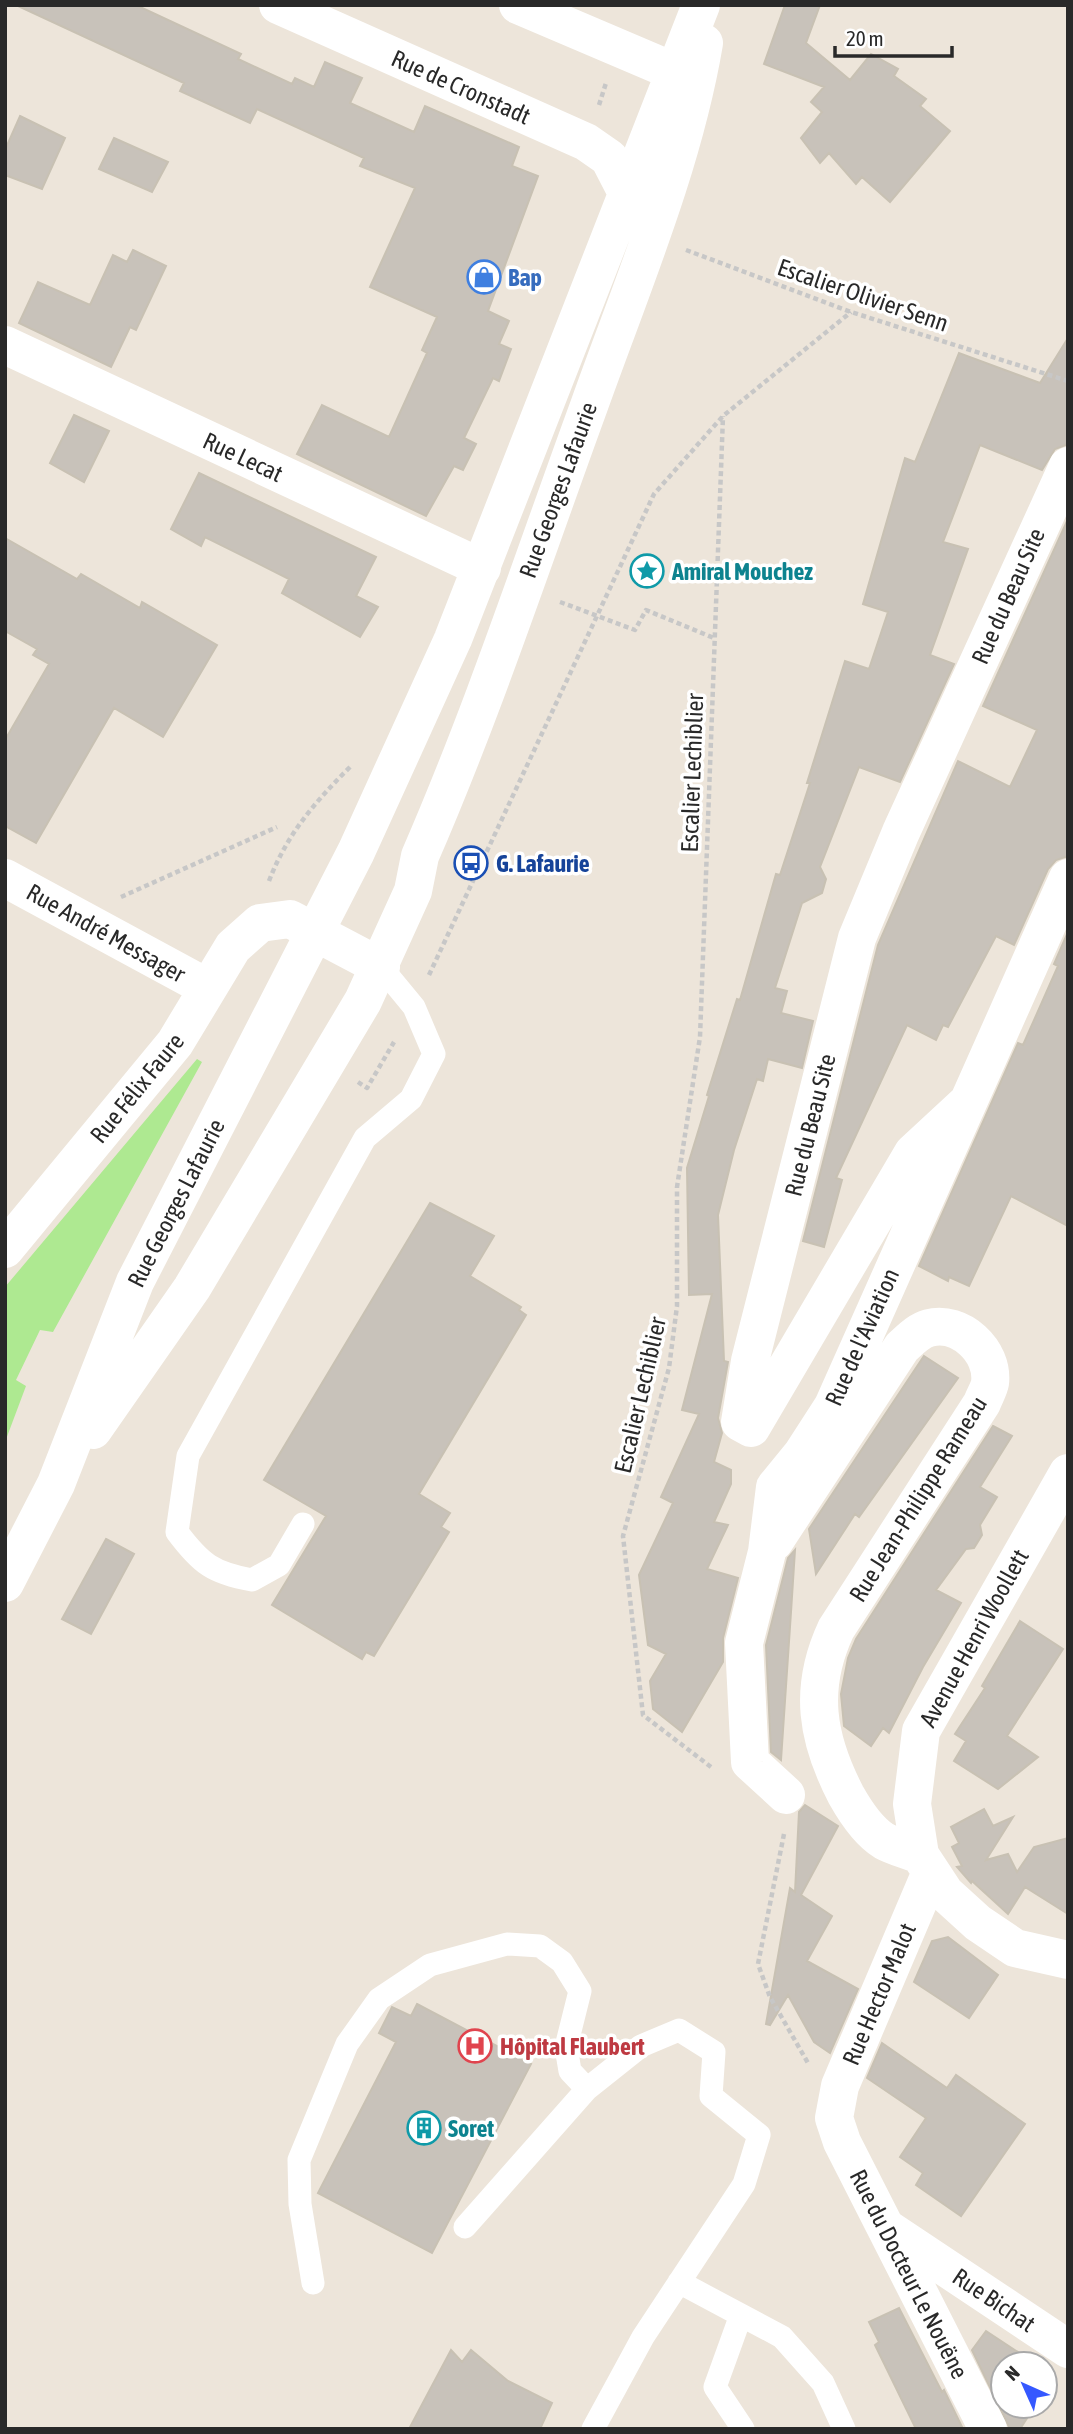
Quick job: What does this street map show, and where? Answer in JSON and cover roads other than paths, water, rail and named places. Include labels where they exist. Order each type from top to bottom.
[{"type":"street","name":"Rue de Cronstadt","points":[[278,5],[586,142],[609,158],[626,191]]},
{"type":"street","points":[[517,5],[673,71],[676,155]]},
{"type":"street","name":"Rue Georges Lafaurie","points":[[5,1583],[57,1484],[135,1282],[373,816],[482,568],[673,71],[703,5]]},
{"type":"street","name":"Rue Georges Lafaurie","points":[[57,1484],[192,1288],[334,1052],[381,967],[413,891],[420,856],[518,600],[650,235],[699,73],[705,36],[703,5]]},
{"type":"street","name":"Rue Lecat","points":[[5,345],[482,568]]},
{"type":"street","name":"Rue du Beau Site","points":[[967,1103],[913,1153],[751,1428],[740,1422],[750,1361],[857,938],[901,832],[1068,466]]},
{"type":"street","name":"Rue André Messager","points":[[5,878],[208,989]]},
{"type":"street","name":"Rue de l'Aviation","points":[[786,1811],[750,1762],[746,1728],[744,1643],[767,1552],[775,1488],[802,1454],[833,1406],[1068,878]]},
{"type":"street","name":"Rue Félix Faure","points":[[5,1249],[175,1043],[233,947],[260,923],[290,919],[316,930]]},
{"type":"street","points":[[316,930],[381,967]]},
{"type":"street","name":"Rue Jean-Philippe Rameau","points":[[767,1552],[902,1347],[916,1334],[937,1327],[963,1332],[976,1343],[986,1359],[990,1382],[982,1403],[836,1629],[824,1655],[819,1689],[820,1732],[832,1767],[856,1812],[883,1840],[925,1864]]},
{"type":"street","name":"Avenue Henri Woollett","points":[[925,1864],[912,1804],[921,1731],[1068,1473]]},
{"type":"street","points":[[925,1864],[945,1893],[978,1923],[1015,1948],[1068,1960]]},
{"type":"street","name":"Rue Hector Malot","points":[[834,2118],[840,2086],[925,1864]]},
{"type":"street","name":"Rue du Docteur Le Nouëne","points":[[834,2118],[842,2142],[988,2429]]},
{"type":"street","name":"Rue Bichat","points":[[886,2228],[1068,2349]]},
{"type":"lane","points":[[303,1524],[279,1565],[252,1580],[221,1574],[195,1556],[177,1532],[188,1456],[365,1138],[411,1099],[434,1054],[414,1007],[381,967]]},
{"type":"lane","points":[[313,2283],[300,2204],[299,2161],[347,2044],[379,1999],[430,1965],[507,1944],[540,1946],[562,1962],[580,1991],[566,2047],[570,2071],[587,2089]]},
{"type":"lane","points":[[465,2227],[587,2089],[641,2046],[679,2030],[714,2052],[711,2096],[759,2135],[744,2184],[643,2337],[593,2429]]},
{"type":"lane","points":[[678,2283],[782,2337],[823,2383],[844,2429]]},
{"type":"lane","points":[[741,2315],[715,2387],[744,2429]]},
{"type":"place","name":"Bap","points":[[484,277]]},
{"type":"place","name":"Amiral Mouchez","points":[[647,571]]},
{"type":"place","name":"G. Lafaurie","points":[[471,863]]},
{"type":"place","name":"Hôpital Flaubert","points":[[475,2046]]},
{"type":"place","name":"Soret","points":[[424,2128]]}]
